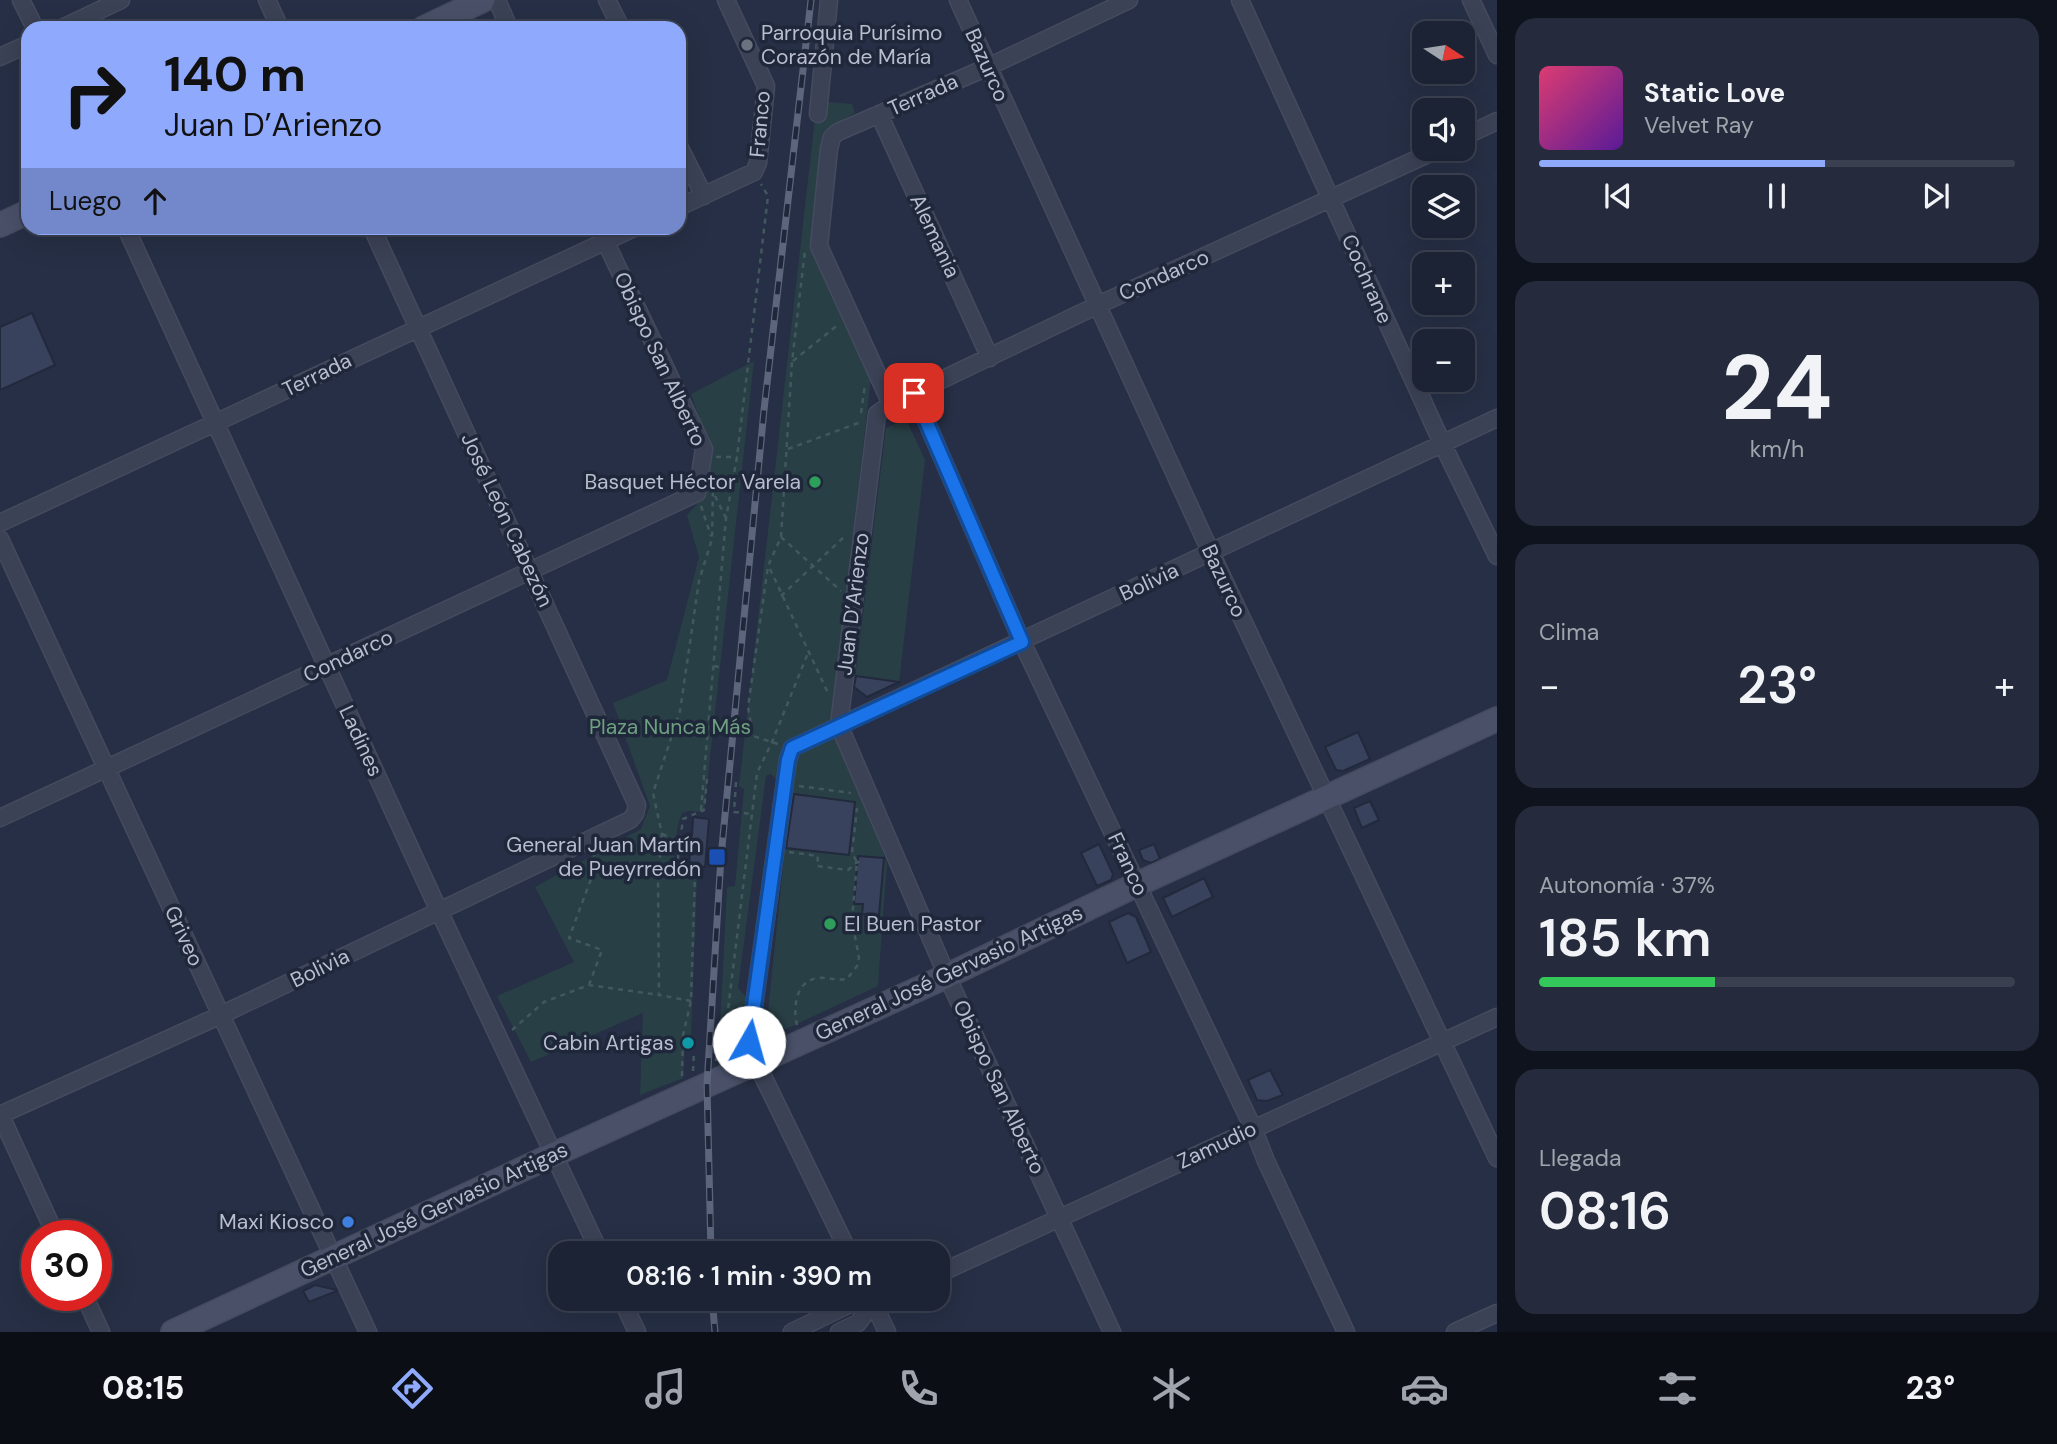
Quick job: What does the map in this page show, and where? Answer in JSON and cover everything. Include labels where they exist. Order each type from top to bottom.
[{"type":"street","points":[[21,0],[32,21]]},
{"type":"street","points":[[77,21],[121,0]]},
{"type":"street","points":[[267,0],[277,21]]},
{"type":"street","points":[[439,21],[483,0]]},
{"type":"street","points":[[497,0],[506,21]]},
{"type":"street","points":[[607,0],[618,21]]},
{"type":"street","name":"Franco","points":[[726,0],[766,86],[758,163],[754,172]]},
{"type":"street","points":[[818,114],[829,0]]},
{"type":"street","name":"Bazurco","points":[[958,0],[1211,553],[1497,1158]]},
{"type":"street","name":"Terrada","points":[[891,404],[819,246],[832,137],[1129,0]]},
{"type":"street","name":"Cochrane","points":[[1240,0],[1442,443],[1497,556]]},
{"type":"street","points":[[1471,0],[1497,55]]},
{"type":"street","points":[[0,57],[21,47]]},
{"type":"street","name":"Alemania","points":[[879,114],[990,358]]},
{"type":"street","points":[[1475,131],[1497,121]]},
{"type":"street","points":[[686,160],[704,196]]},
{"type":"street","name":"Condarco","points":[[891,404],[1098,305],[1414,161]]},
{"type":"street","points":[[686,204],[754,172]]},
{"type":"street","points":[[0,225],[21,215]]},
{"type":"street","name":"Ladines","points":[[129,235],[439,911],[595,1241]]},
{"type":"street","name":"José León Cabezón","points":[[375,235],[637,805],[635,814]]},
{"type":"street","name":"Terrada","points":[[0,523],[418,326],[600,235]]},
{"type":"street","name":"Obispo San Alberto","points":[[602,235],[704,449],[697,493]]},
{"type":"street","name":"Franco","points":[[914,393],[1022,642],[1253,1128],[1346,1332]]},
{"type":"street","points":[[867,423],[891,404]]},
{"type":"street","name":"Bolivia","points":[[839,725],[1022,642],[1497,418]]},
{"type":"street","name":"Juan D’Arienzo","points":[[839,725],[867,423]]},
{"type":"street","name":"Condarco","points":[[0,818],[697,493]]},
{"type":"street","name":"Griveo","points":[[0,539],[368,1332]]},
{"type":"street","name":"General José Gervasio Artigas","points":[[173,1332],[947,976],[1138,884],[1497,719]]},
{"type":"street","points":[[839,725],[792,748],[749,1042],[756,1062],[843,1241]]},
{"type":"street","name":"Obispo San Alberto","points":[[839,725],[864,794],[1112,1332]]},
{"type":"street","name":"Bolivia","points":[[0,1114],[220,1016],[630,820],[635,814]]},
{"type":"street","name":"Zamudio","points":[[950,1269],[1497,1017]]},
{"type":"street","points":[[0,1114],[49,1220]]},
{"type":"street","points":[[91,1311],[101,1332]]},
{"type":"street","points":[[627,1311],[637,1332]]},
{"type":"street","points":[[792,1332],[836,1311]]},
{"type":"street","points":[[814,1332],[855,1311]]},
{"type":"street","points":[[839,1332],[859,1323],[868,1311]]},
{"type":"street","points":[[880,1311],[887,1332]]},
{"type":"street","points":[[1455,1332],[1497,1313]]},
{"type":"path","points":[[701,810],[726,518],[737,457],[768,196],[754,172]]},
{"type":"path","points":[[805,242],[810,255]]},
{"type":"path","points":[[779,744],[753,736],[748,707],[768,566],[780,537],[792,362],[802,272]]},
{"type":"path","points":[[792,362],[842,321]]},
{"type":"path","points":[[859,434],[867,423],[866,376]]},
{"type":"path","points":[[787,450],[867,423]]},
{"type":"path","points":[[704,449],[717,457],[737,457]]},
{"type":"path","points":[[659,995],[658,877],[662,834],[653,793],[680,711],[699,581],[712,539],[712,484]]},
{"type":"path","points":[[697,493],[712,539]]},
{"type":"path","points":[[714,495],[726,518]]},
{"type":"path","points":[[781,596],[846,535],[845,546]]},
{"type":"path","points":[[780,537],[841,591],[842,580]]},
{"type":"path","points":[[768,566],[829,695],[831,682]]},
{"type":"path","points":[[720,1079],[757,773],[808,653]]},
{"type":"path","points":[[714,666],[723,668]]},
{"type":"path","points":[[681,1097],[683,1035],[691,1001],[695,873],[677,866],[682,820],[704,810],[707,779]]},
{"type":"path","points":[[736,782],[733,812],[752,814]]},
{"type":"path","points":[[785,784],[864,794],[852,853],[857,862],[852,920],[858,949],[857,966],[847,979],[814,978],[802,988],[795,1003],[795,1014],[803,1041]]},
{"type":"path","points":[[662,834],[680,841]]},
{"type":"path","points":[[586,840],[600,865],[628,877],[643,873],[658,877]]},
{"type":"path","points":[[776,850],[818,856],[817,866],[848,870],[857,862],[864,863]]},
{"type":"path","points":[[589,985],[602,950],[569,938],[594,872],[600,865]]},
{"type":"path","points":[[501,1040],[544,1002],[589,985],[691,1001]]},
{"type":"path","points":[[717,1030],[720,1079]]},
{"type":"green space","points":[[817,101],[852,104],[855,113],[824,131],[812,249],[871,377],[832,718],[782,749],[778,781],[771,774],[766,776],[738,988],[748,999],[745,1030],[735,1055],[718,1068],[727,887],[735,886],[744,789],[739,786]]},
{"type":"green space","name":"Plaza Nunca Más","points":[[754,361],[704,812],[682,813],[673,855],[697,878],[691,1035],[685,1039],[683,1078],[640,1095],[643,1013],[531,1062],[497,996],[574,962],[535,887],[641,829],[650,806],[613,703],[667,680],[699,557],[687,515],[702,499],[709,445],[691,394]]},
{"type":"green space","points":[[906,419],[925,460],[899,682],[867,697],[854,687],[886,428]]},
{"type":"green space","name":"El Buen Pastor","points":[[834,734],[864,801],[887,863],[878,986],[769,1037],[766,1030],[794,763],[799,753]]},
{"type":"building","points":[[32,313],[55,365],[0,390],[0,327]]},
{"type":"building","points":[[856,676],[899,682],[867,697],[854,687]]},
{"type":"building","points":[[1358,732],[1370,759],[1343,771],[1336,770],[1325,747]]},
{"type":"building","points":[[794,794],[855,802],[849,855],[786,848]]},
{"type":"building","points":[[1370,801],[1379,820],[1362,828],[1354,808]]},
{"type":"building","points":[[693,817],[709,819],[705,867],[689,866],[690,850],[681,849],[682,835],[692,835]]},
{"type":"building","points":[[1099,844],[1113,874],[1111,880],[1097,886],[1081,853]]},
{"type":"building","points":[[1154,844],[1160,859],[1151,863],[1143,860],[1139,850]]},
{"type":"building","points":[[858,856],[884,858],[879,915],[862,914],[863,904],[854,904]]},
{"type":"building","points":[[1204,878],[1213,897],[1172,917],[1163,898]]},
{"type":"building","points":[[1128,913],[1136,917],[1151,952],[1127,963],[1109,922]]},
{"type":"building","points":[[1270,1070],[1283,1095],[1267,1101],[1257,1100],[1248,1080]]},
{"type":"building","points":[[315,1285],[337,1291],[309,1302],[303,1291]]},
{"type":"railway","points":[[711,1241],[707,1085],[721,857],[764,410],[811,0]]},
{"type":"railway","points":[[713,1311],[715,1332]]},
{"type":"place","name":"Parroquia Purísimo Corazón de María","points":[[747,45]]},
{"type":"place","name":"Basquet Héctor Varela","points":[[815,482]]},
{"type":"place","name":"General Juan Martín de Pueyrredón","points":[[717,857]]},
{"type":"place","name":"El Buen Pastor","points":[[830,924]]},
{"type":"place","name":"Cabin Artigas","points":[[688,1043]]},
{"type":"place","name":"Maxi Kiosco","points":[[348,1222]]},
{"type":"route","points":[[749,1042],[788,760],[792,748],[1022,642],[914,393]]}]
